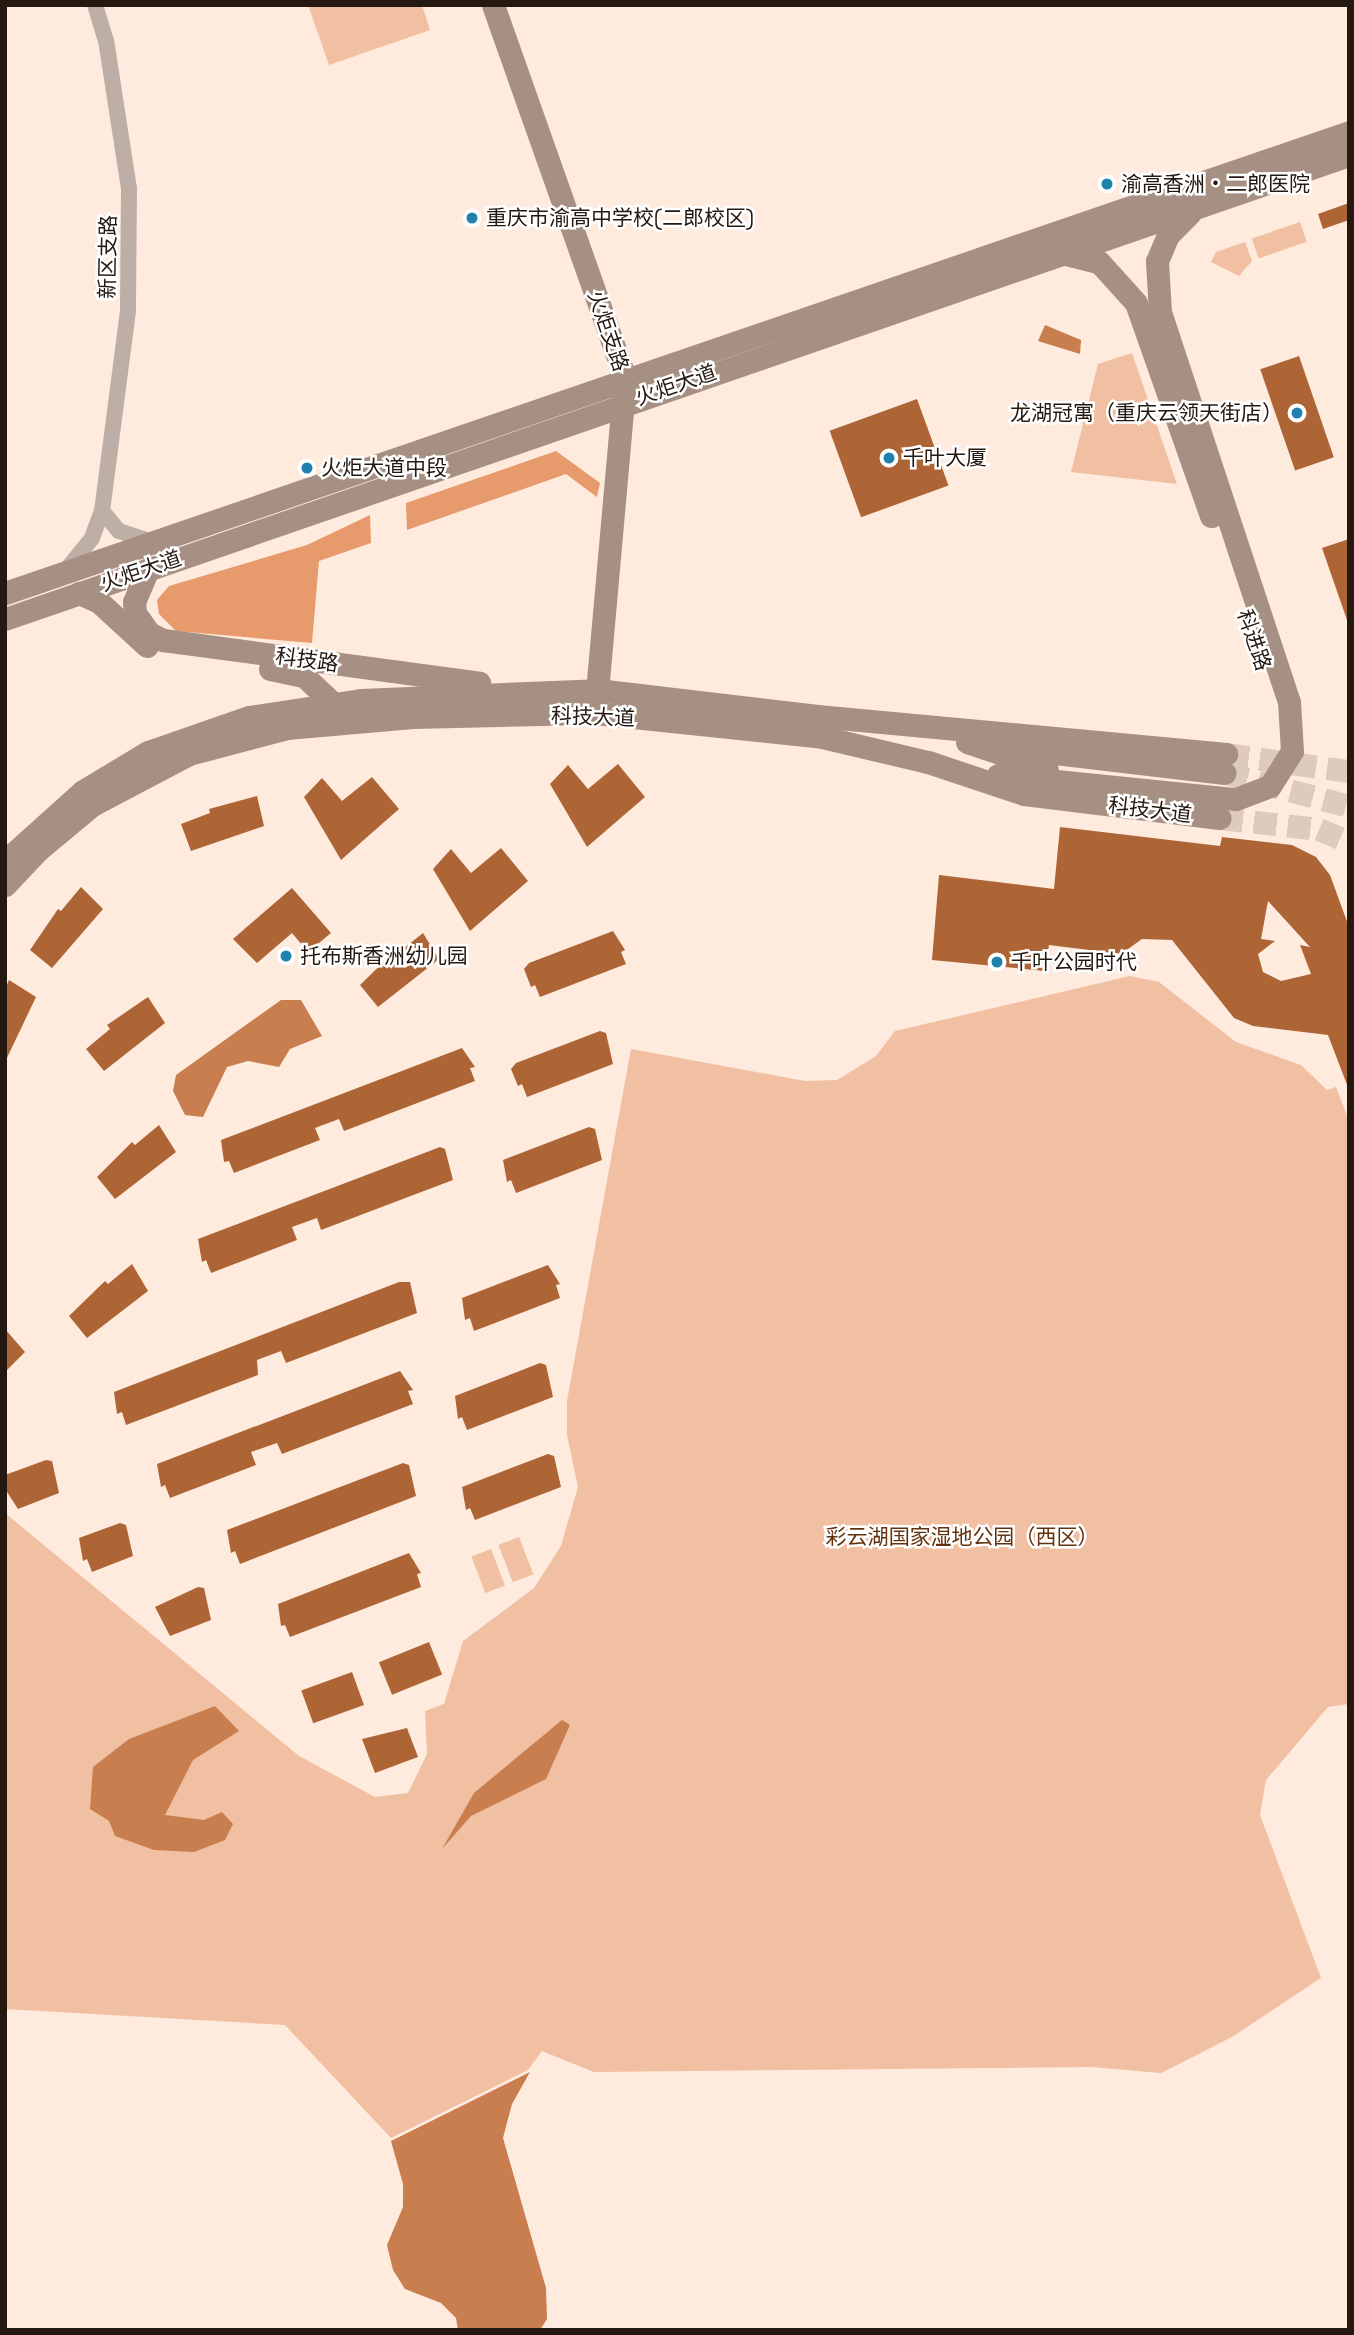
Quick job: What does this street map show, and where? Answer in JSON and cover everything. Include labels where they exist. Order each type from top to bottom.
[{"type":"main road","name":"火炬支路","points":[[493,5],[625,378],[595,713]]},
{"type":"main road","name":"火炬大道","points":[[5,593],[625,378],[1349,132]]},
{"type":"main road","name":"火炬大道","points":[[5,619],[622,403],[1349,155]]},
{"type":"main road","points":[[1160,312],[1156,275],[1161,247],[1197,207]]},
{"type":"main road","name":"科进路","points":[[967,742],[1047,768],[1224,789],[1254,782],[1276,758],[1277,707],[1136,303],[1099,262],[1063,254]]},
{"type":"main road","points":[[953,770],[1223,800],[1259,792],[1288,763],[1293,739],[1289,702],[1160,312],[1149,282],[1138,272],[1130,279],[1136,303]]},
{"type":"main road","name":"科技路","points":[[148,569],[134,601],[135,613],[149,633],[163,640],[537,691]]},
{"type":"main road","name":"科技路","points":[[79,593],[99,602],[155,651],[304,676],[332,704],[364,720]]},
{"type":"main road","points":[[266,713],[286,705],[298,692],[298,680],[279,670]]},
{"type":"main road","name":"科技大道","points":[[5,861],[52,815],[115,769],[184,737],[266,713],[332,704],[537,691],[597,690],[1225,764],[967,742]]},
{"type":"main road","name":"科技大道","points":[[5,885],[37,851],[93,805],[188,754],[287,728],[364,720],[595,713],[834,739],[953,770],[1031,796],[1220,818]]},
{"type":"main road","points":[[817,716],[967,742]]},
{"type":"street","name":"新区支路","points":[[62,573],[92,538],[102,511],[128,311],[129,188],[106,40],[95,5]]},
{"type":"street","points":[[102,511],[119,531],[155,543]]},
{"type":"green space","points":[[308,5],[422,5],[430,30],[329,65]]},
{"type":"green space","points":[[1300,222],[1307,242],[1259,258],[1252,239]]},
{"type":"green space","points":[[1245,242],[1252,261],[1239,276],[1211,262],[1216,252]]},
{"type":"green space","points":[[1132,353],[1177,484],[1071,472],[1098,364]]},
{"type":"green space","name":"彩云湖国家湿地公园（西区）","points":[[1130,976],[1159,982],[1236,1042],[1301,1065],[1327,1090],[1336,1087],[1349,1121],[1349,1704],[1328,1707],[1266,1780],[1260,1815],[1321,1978],[1232,2037],[1161,2073],[1091,2067],[594,2072],[542,2051],[528,2070],[391,2138],[285,2025],[5,2009],[5,1513],[299,1756],[375,1797],[408,1793],[427,1754],[425,1711],[444,1704],[463,1641],[534,1588],[561,1546],[578,1487],[567,1435],[567,1401],[631,1049],[805,1081],[837,1080],[876,1056],[895,1031]]},
{"type":"green space","points":[[519,1537],[533,1574],[513,1582],[498,1545]]},
{"type":"green space","points":[[491,1549],[505,1585],[485,1593],[471,1557]]},
{"type":"shaded area","points":[[1045,325],[1081,340],[1080,354],[1038,341]]},
{"type":"shaded area","points":[[556,451],[600,483],[597,497],[566,474],[407,530],[406,503]]},
{"type":"shaded area","points":[[370,515],[371,543],[319,561],[312,643],[176,631],[159,614],[157,600],[169,586],[307,545]]},
{"type":"shaded area","points":[[281,1000],[301,1000],[322,1036],[290,1049],[279,1067],[248,1061],[227,1067],[203,1117],[185,1115],[173,1091],[176,1075]]},
{"type":"shaded area","points":[[215,1706],[239,1731],[193,1760],[165,1815],[204,1820],[222,1812],[233,1824],[225,1840],[194,1852],[154,1850],[115,1836],[109,1821],[90,1809],[93,1767],[129,1739]]},
{"type":"shaded area","points":[[562,1720],[570,1725],[546,1779],[471,1816],[442,1849],[474,1793]]},
{"type":"shaded area","points":[[530,2072],[512,2104],[503,2138],[546,2288],[547,2319],[540,2330],[458,2330],[456,2318],[441,2303],[405,2289],[393,2270],[387,2245],[403,2207],[403,2184],[391,2141]]},
{"type":"building","points":[[1349,203],[1349,220],[1323,229],[1318,214]]},
{"type":"building","name":"龙湖冠寓（重庆云领天街店）","points":[[1299,356],[1334,457],[1295,471],[1260,369]]},
{"type":"building","name":"千叶大厦","points":[[917,399],[948,485],[861,517],[830,431]]},
{"type":"building","points":[[1349,539],[1349,619],[1347,620],[1322,548]]},
{"type":"building","points":[[618,764],[645,797],[587,847],[550,784],[568,765],[588,789]]},
{"type":"building","points":[[372,777],[399,809],[341,860],[304,797],[322,778],[342,801]]},
{"type":"building","points":[[257,796],[264,826],[191,851],[181,824],[210,813],[209,809]]},
{"type":"building","name":"千叶公园时代","points":[[1060,827],[1220,846],[1222,837],[1292,845],[1316,857],[1330,875],[1349,927],[1349,1090],[1328,1035],[1253,1026],[1234,1018],[1172,940],[1142,939],[1121,954],[1049,945],[1045,971],[932,960],[939,875],[1054,889]],"holes":[[[1268,901],[1310,947],[1300,945],[1311,974],[1281,981],[1263,972],[1258,954],[1275,941],[1261,939]]]},
{"type":"building","points":[[501,848],[528,881],[470,931],[433,869],[451,849],[471,873]]},
{"type":"building","points":[[81,887],[103,909],[52,968],[30,950],[58,909],[61,911]]},
{"type":"building","points":[[292,888],[331,933],[308,952],[292,933],[257,963],[233,939]]},
{"type":"building","points":[[613,931],[625,950],[621,952],[626,964],[540,997],[535,985],[531,987],[524,969],[529,963]]},
{"type":"building","points":[[423,933],[439,959],[378,1007],[360,985],[396,950],[398,953]]},
{"type":"building","points":[[9,980],[36,997],[5,1062],[5,989]]},
{"type":"building","points":[[148,997],[165,1023],[104,1071],[86,1049],[110,1029],[107,1025]]},
{"type":"building","points":[[600,1031],[606,1033],[613,1064],[527,1097],[522,1084],[518,1086],[511,1069],[516,1063]]},
{"type":"building","points":[[462,1048],[475,1067],[470,1068],[475,1081],[344,1131],[339,1119],[315,1128],[320,1140],[234,1173],[229,1161],[224,1162],[221,1140]]},
{"type":"building","points":[[159,1125],[176,1152],[115,1199],[97,1177],[132,1142],[135,1145]]},
{"type":"building","points":[[589,1127],[595,1129],[602,1160],[516,1193],[511,1180],[507,1182],[503,1160]]},
{"type":"building","points":[[440,1147],[445,1149],[453,1180],[321,1230],[317,1218],[292,1227],[297,1240],[211,1273],[206,1260],[202,1262],[198,1239]]},
{"type":"building","points":[[132,1264],[148,1291],[87,1338],[69,1316],[105,1281],[108,1284]]},
{"type":"building","points":[[548,1265],[560,1284],[556,1285],[560,1298],[474,1331],[470,1318],[465,1320],[462,1298]]},
{"type":"building","points":[[399,1282],[410,1282],[417,1313],[286,1363],[281,1351],[257,1360],[258,1375],[126,1425],[122,1412],[117,1414],[114,1392]]},
{"type":"building","points":[[5,1329],[25,1352],[5,1372]]},
{"type":"building","points":[[540,1363],[546,1365],[553,1397],[467,1430],[462,1417],[458,1419],[455,1396]]},
{"type":"building","points":[[400,1371],[413,1390],[408,1391],[413,1404],[282,1454],[277,1443],[251,1452],[256,1465],[170,1498],[165,1485],[161,1487],[157,1464]]},
{"type":"building","points":[[548,1454],[554,1456],[561,1487],[475,1520],[470,1508],[466,1510],[462,1487]]},
{"type":"building","points":[[46,1460],[52,1461],[59,1493],[18,1509],[5,1489],[5,1475]]},
{"type":"building","points":[[403,1463],[409,1465],[416,1496],[240,1564],[235,1551],[231,1553],[227,1530]]},
{"type":"building","points":[[120,1523],[126,1525],[133,1556],[92,1572],[87,1559],[83,1561],[79,1538]]},
{"type":"building","points":[[409,1553],[421,1573],[417,1574],[421,1587],[290,1637],[285,1625],[281,1626],[278,1604]]},
{"type":"building","points":[[198,1587],[204,1588],[211,1620],[170,1636],[155,1607]]},
{"type":"building","points":[[429,1642],[442,1674],[392,1695],[379,1662]]},
{"type":"building","points":[[352,1672],[364,1705],[313,1723],[301,1690]]},
{"type":"building","points":[[407,1728],[418,1757],[375,1773],[362,1739]]},
{"type":"tunnel","points":[[1226,754],[1349,771]]},
{"type":"tunnel","points":[[1225,773],[1349,806]]},
{"type":"tunnel","points":[[1220,818],[1319,829],[1349,842]]},
{"type":"place","name":"渝高香洲‧二郎医院","points":[[1107,184]]},
{"type":"place","name":"重庆市渝高中学校(二郎校区)","points":[[472,218]]},
{"type":"place","name":"龙湖冠寓（重庆云领天街店）","points":[[1297,413]]},
{"type":"place","name":"千叶大厦","points":[[889,458]]},
{"type":"place","name":"火炬大道中段","points":[[307,468]]},
{"type":"place","name":"托布斯香洲幼儿园","points":[[286,956]]},
{"type":"place","name":"千叶公园时代","points":[[997,962]]}]
